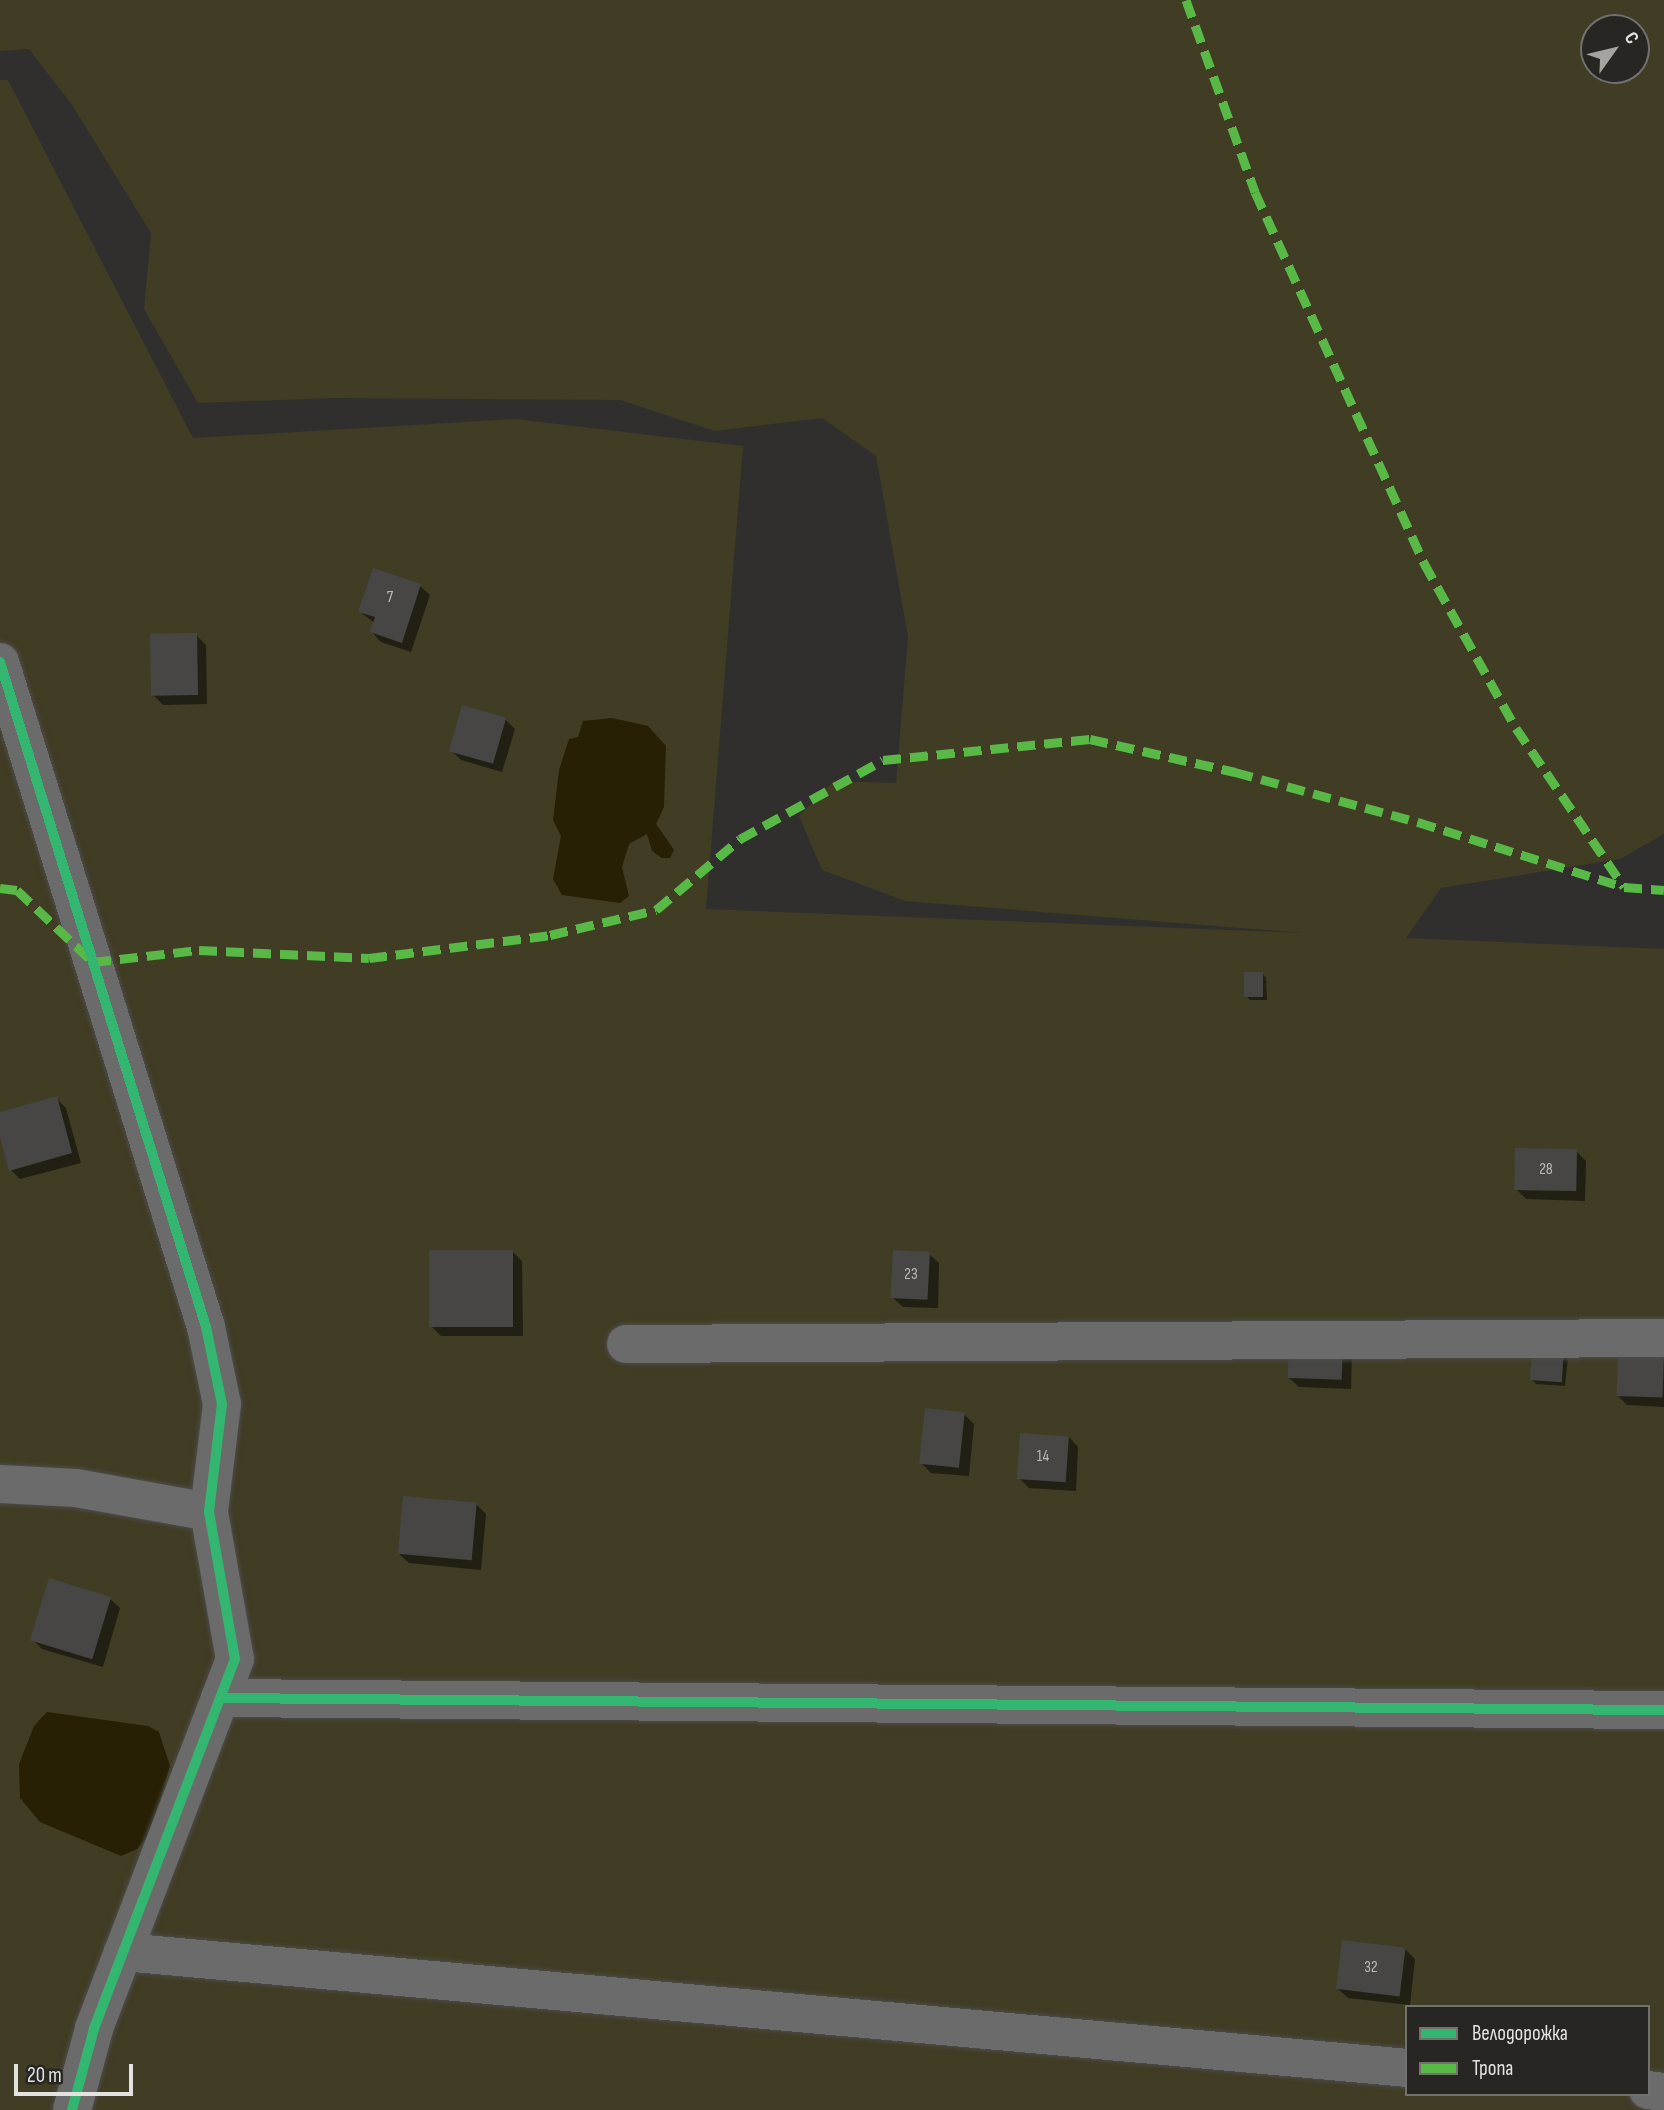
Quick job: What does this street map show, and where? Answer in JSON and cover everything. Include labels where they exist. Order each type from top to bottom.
[{"type":"street","points":[[0,662],[206,1327],[222,1404],[209,1512],[235,1658],[94,2029],[72,2110]]},
{"type":"street","points":[[626,1344],[1664,1338]]},
{"type":"street","points":[[0,1484],[76,1488],[209,1512]]},
{"type":"street","points":[[220,1698],[1664,1710]]},
{"type":"street","points":[[123,1952],[1405,2068]]},
{"type":"shaded area","points":[[0,0],[1664,0],[1664,834],[1620,859],[1441,888],[1406,938],[1664,949],[1664,2110],[0,2110],[0,80],[8,80],[193,438],[515,419],[743,446],[706,909],[1304,933],[905,901],[822,870],[799,816],[834,781],[896,783],[908,637],[876,456],[822,418],[715,431],[620,400],[332,398],[198,403],[144,309],[151,233],[72,105],[29,49],[0,51]]},
{"type":"shaded area","points":[[612,718],[648,726],[666,746],[664,807],[656,824],[674,850],[670,858],[662,858],[652,851],[647,834],[629,844],[622,867],[629,896],[620,903],[562,895],[553,879],[561,836],[553,820],[559,770],[569,739],[578,737],[583,721]]},
{"type":"shaded area","points":[[47,1712],[148,1726],[159,1732],[170,1766],[150,1834],[137,1849],[121,1856],[40,1822],[20,1798],[19,1764],[34,1726]]},
{"type":"building","points":[[373,568],[421,584],[402,643],[370,632],[375,617],[358,612]]},
{"type":"building","points":[[197,633],[198,695],[151,696],[150,634]]},
{"type":"building","points":[[462,705],[506,718],[493,764],[449,751]]},
{"type":"building","points":[[1244,972],[1263,972],[1263,997],[1244,997]]},
{"type":"building","points":[[57,1096],[72,1153],[9,1171],[0,1137],[0,1112]]},
{"type":"building","points":[[1515,1148],[1577,1149],[1576,1191],[1514,1190]]},
{"type":"building","points":[[429,1250],[513,1250],[513,1327],[429,1327]]},
{"type":"building","points":[[893,1250],[930,1252],[927,1300],[890,1298]]},
{"type":"building","points":[[1289,1341],[1343,1343],[1342,1380],[1288,1378]]},
{"type":"building","points":[[1532,1348],[1564,1350],[1562,1382],[1530,1380]]},
{"type":"building","points":[[1618,1354],[1664,1356],[1663,1398],[1617,1396]]},
{"type":"building","points":[[925,1408],[965,1412],[959,1468],[919,1464]]},
{"type":"building","points":[[1020,1433],[1069,1436],[1066,1482],[1017,1479]]},
{"type":"building","points":[[403,1496],[477,1502],[472,1560],[398,1554]]},
{"type":"building","points":[[49,1578],[111,1597],[92,1659],[30,1640]]},
{"type":"building","points":[[1342,1940],[1406,1948],[1400,1996],[1336,1989]]},
{"type":"marked path","points":[[1186,0],[1255,192],[1424,563],[1516,728],[1624,887]]},
{"type":"marked path","points":[[0,888],[17,890],[93,962],[199,950],[369,958],[550,935],[656,910],[740,839],[883,760],[1090,739],[1235,772],[1418,822],[1624,887],[1664,890]]},
{"type":"cycle path","points":[[0,662],[206,1327],[222,1404],[209,1512],[235,1659],[94,2029],[72,2110]]},
{"type":"cycle path","points":[[220,1698],[1664,1710]]}]
